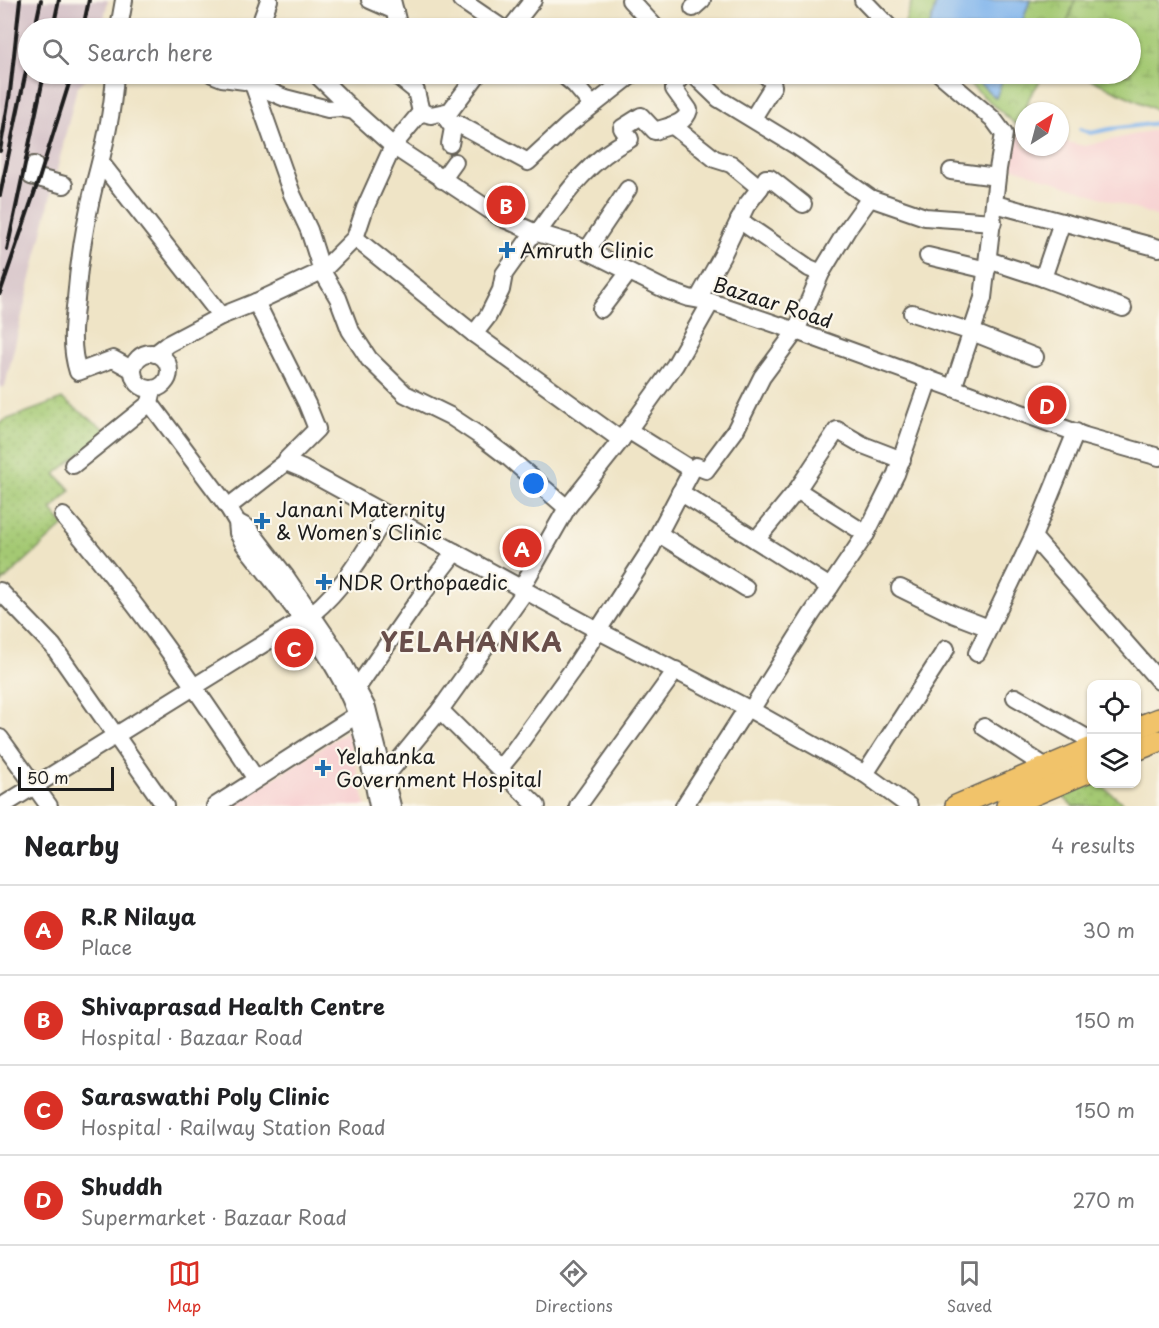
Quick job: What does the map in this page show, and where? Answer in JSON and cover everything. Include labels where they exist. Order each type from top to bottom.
[{"type":"main road","points":[[1141,726],[1159,718]]},
{"type":"main road","points":[[1141,748],[1159,741]]},
{"type":"main road","points":[[956,806],[1087,750]]},
{"type":"main road","points":[[1007,806],[1087,772]]},
{"type":"street","points":[[121,18],[124,0]]},
{"type":"street","points":[[262,18],[269,0]]},
{"type":"street","points":[[370,0],[393,6]]},
{"type":"street","points":[[461,0],[487,18]]},
{"type":"street","points":[[519,18],[533,0]]},
{"type":"street","points":[[630,0],[647,18]]},
{"type":"street","points":[[863,0],[880,18]]},
{"type":"street","points":[[114,84],[112,107],[80,260],[72,338],[73,356],[78,372],[113,359],[134,370]]},
{"type":"street","points":[[253,84],[285,98],[328,109],[339,108],[354,111]]},
{"type":"street","points":[[253,84],[292,194],[309,230],[322,271],[338,298],[350,330],[369,359],[405,394],[450,416],[480,436],[567,508]]},
{"type":"street","name":"Bazaar Road","points":[[326,84],[393,146],[500,217],[574,244],[666,290],[796,330],[1076,432],[1159,457]]},
{"type":"street","points":[[407,84],[416,91],[421,112]]},
{"type":"street","points":[[445,117],[465,84]]},
{"type":"street","points":[[574,84],[592,105]]},
{"type":"street","points":[[421,112],[445,117],[528,162],[592,105],[620,84]]},
{"type":"street","points":[[474,334],[488,316],[497,298],[504,274],[536,232],[586,170],[610,149],[630,139],[622,128],[641,116],[655,131],[677,125],[688,115],[689,110],[675,89],[675,84]]},
{"type":"street","points":[[703,84],[718,99],[798,147],[870,198],[925,218],[993,222]]},
{"type":"street","points":[[753,118],[772,84]]},
{"type":"street","points":[[952,84],[993,119],[1004,134],[983,298],[953,388]]},
{"type":"street","points":[[392,806],[379,779],[362,711],[352,692],[338,652],[308,617],[248,528],[232,515],[152,396],[140,385],[134,376],[134,370],[135,364],[143,355],[155,354],[168,344],[221,316],[322,271],[355,238],[365,208],[393,146],[421,112]]},
{"type":"street","points":[[445,117],[453,128],[450,144]]},
{"type":"street","points":[[672,125],[715,159],[730,164],[760,188]]},
{"type":"street","points":[[101,162],[221,316]]},
{"type":"street","points":[[442,180],[455,162]]},
{"type":"street","points":[[34,165],[32,176],[64,184]]},
{"type":"street","points":[[951,171],[998,177]]},
{"type":"street","points":[[378,806],[379,779],[440,710],[521,597],[522,587],[567,508],[675,365],[746,206],[766,178],[770,178],[803,204]]},
{"type":"street","points":[[587,250],[628,189]]},
{"type":"street","points":[[497,765],[504,764],[599,631],[659,534],[692,470],[696,466],[706,470],[735,432],[762,377],[796,330],[821,273],[870,198]]},
{"type":"street","points":[[995,204],[1159,248]]},
{"type":"street","points":[[739,220],[809,268],[821,273]]},
{"type":"street","points":[[1043,278],[1062,222]]},
{"type":"street","points":[[355,238],[474,334],[624,435],[692,470]]},
{"type":"street","points":[[928,256],[988,265],[1043,278],[1123,308]]},
{"type":"street","points":[[601,309],[629,272]]},
{"type":"street","points":[[232,515],[317,429],[307,404],[256,302]]},
{"type":"street","points":[[912,314],[972,332],[1035,357]]},
{"type":"street","points":[[74,465],[164,383],[169,372],[165,361],[155,354]]},
{"type":"street","points":[[684,806],[866,534],[902,460],[929,379]]},
{"type":"street","points":[[756,540],[797,490],[837,430],[863,444],[902,460]]},
{"type":"street","points":[[977,653],[1033,537],[1076,432]]},
{"type":"street","points":[[286,462],[303,469],[599,631],[749,709],[866,774],[909,806]]},
{"type":"street","points":[[797,490],[866,534]]},
{"type":"street","points":[[680,492],[830,587]]},
{"type":"street","points":[[2,806],[308,617],[327,602],[348,575],[385,515]]},
{"type":"street","points":[[63,516],[93,551],[195,687],[256,779]]},
{"type":"street","points":[[659,534],[746,588]]},
{"type":"street","points":[[1033,537],[1159,681]]},
{"type":"street","points":[[352,692],[455,552]]},
{"type":"street","points":[[900,588],[955,615],[989,627]]},
{"type":"street","points":[[0,591],[53,646],[165,806]]},
{"type":"street","points":[[866,774],[946,649]]},
{"type":"street","points":[[578,806],[676,670]]},
{"type":"street","points":[[1015,697],[1087,738]]},
{"type":"street","points":[[440,710],[537,806]]},
{"type":"street","points":[[215,806],[362,711]]},
{"type":"street","points":[[984,727],[1046,767]]},
{"type":"street","points":[[0,738],[49,806]]},
{"type":"shaded area","points":[[0,0],[108,0],[104,18],[18,18],[18,84],[80,84],[77,87],[5,386],[0,388]]},
{"type":"shaded area","points":[[1159,129],[1159,217],[1011,167],[1015,148],[1015,156],[1069,156],[1069,142],[1084,146]]},
{"type":"shaded area","name":"Yelahanka Government Hospital","points":[[347,731],[366,806],[231,806]]},
{"type":"green space","points":[[912,0],[937,0],[932,18],[906,18]]},
{"type":"green space","points":[[1030,0],[1075,0],[1069,18],[1024,18]]},
{"type":"green space","points":[[1075,0],[1159,0],[1159,111],[1101,84],[1141,84],[1141,18],[1069,18]]},
{"type":"green space","points":[[969,84],[980,84],[996,98],[1001,84],[1038,84],[1028,102],[1015,102],[1015,124]]},
{"type":"green space","points":[[62,399],[108,431],[55,474],[71,490],[51,510],[64,525],[1,583],[0,422]]},
{"type":"green space","points":[[1087,779],[1087,788],[1104,788],[1127,806],[1073,806],[1060,794]]},
{"type":"water","points":[[937,0],[1030,0],[1024,18],[932,18]]},
{"type":"water","points":[[980,84],[1001,84],[996,98]]},
{"type":"waterway","points":[[1080,129],[1091,133],[1159,123]]},
{"type":"railway","points":[[18,18],[20,0]]},
{"type":"railway","points":[[37,18],[41,0]]},
{"type":"railway","points":[[55,18],[59,0]]},
{"type":"railway","points":[[85,18],[89,0]]},
{"type":"railway","points":[[0,151],[10,92],[18,18]]},
{"type":"railway","points":[[0,195],[23,84]]},
{"type":"railway","points":[[7,250],[42,84]]},
{"type":"railway","points":[[0,293],[69,84]]},
{"type":"place","name":"Shivaprasad Health Centre","points":[[506,205]]},
{"type":"place","name":"Amruth Clinic","points":[[507,250]]},
{"type":"place","name":"Shuddh","points":[[1047,405]]},
{"type":"place","name":"Janani Maternity & Women's Clinic","points":[[262,521]]},
{"type":"place","name":"R.R Nilaya","points":[[522,548]]},
{"type":"place","name":"NDR Orthopaedic","points":[[324,582]]},
{"type":"place","name":"Saraswathi Poly Clinic","points":[[294,648]]},
{"type":"place","name":"Yelahanka Government Hospital","points":[[323,768]]},
{"type":"district","name":"YELAHANKA","points":[[472,641]]}]
